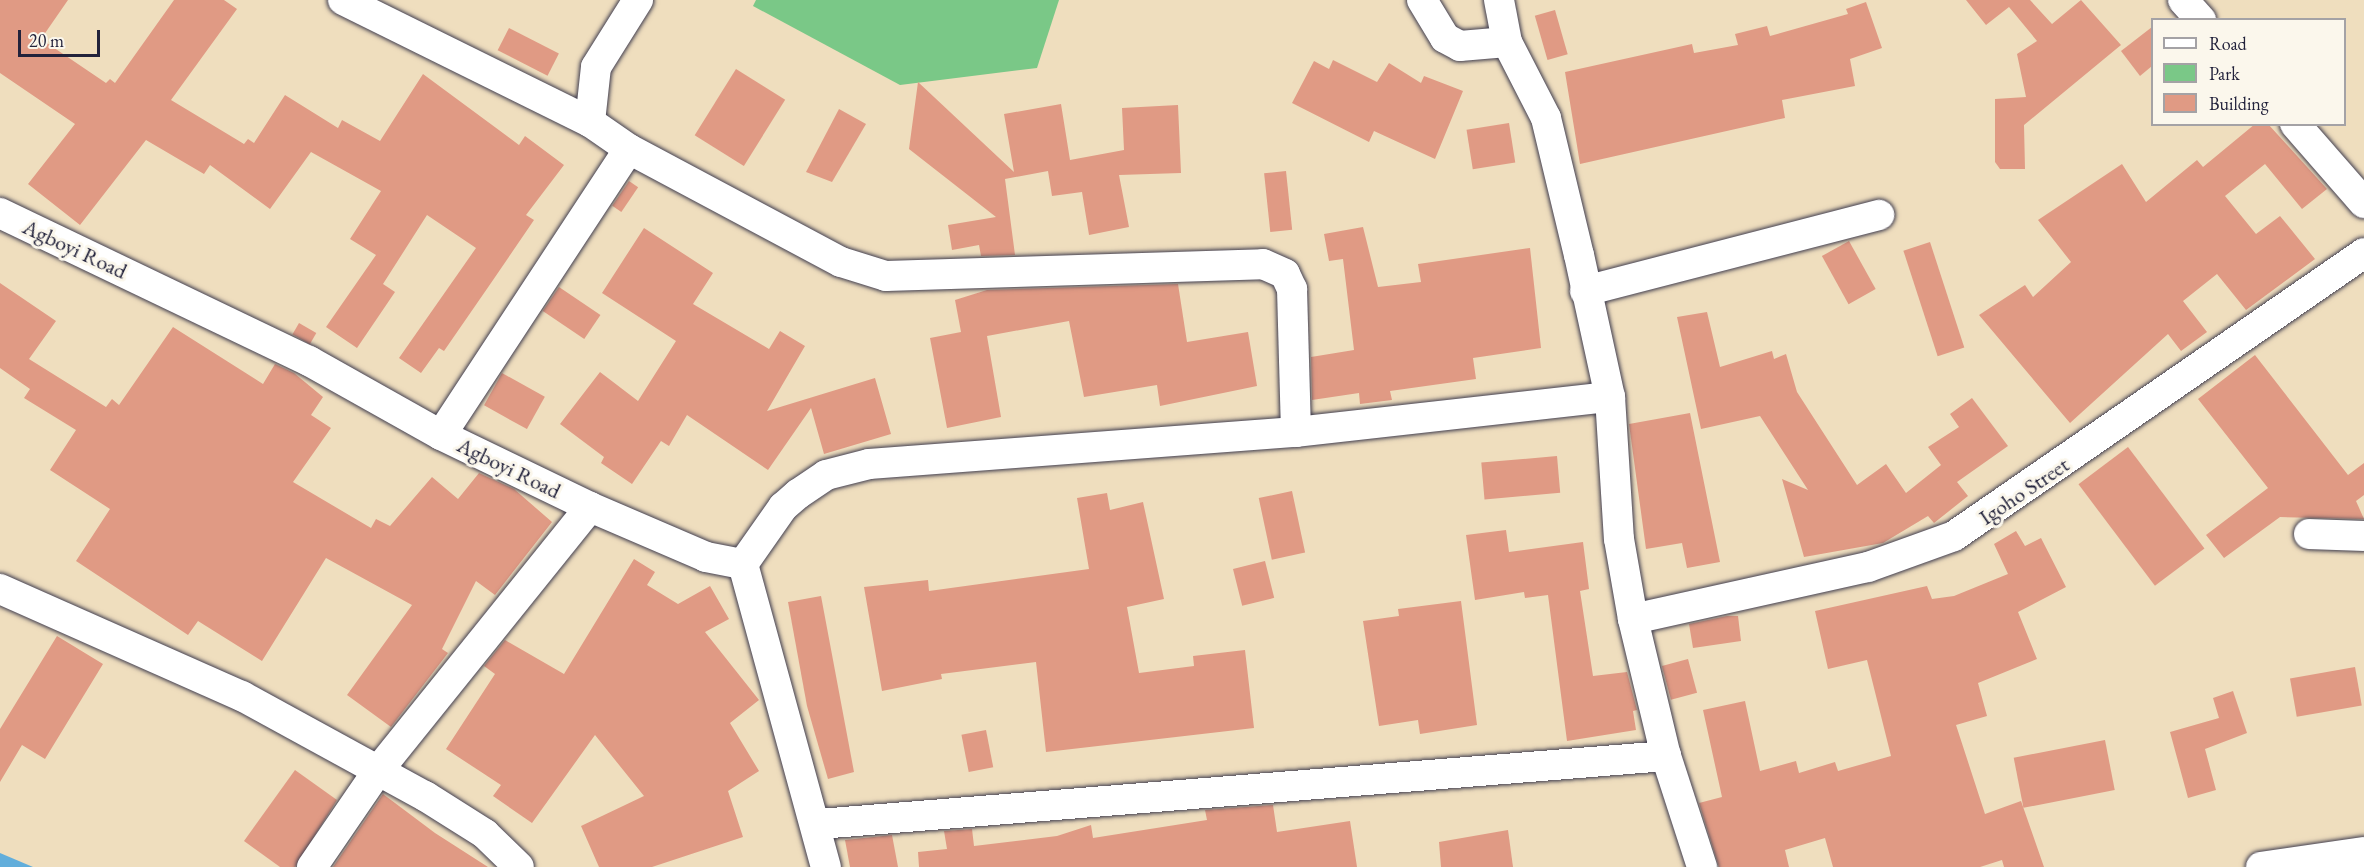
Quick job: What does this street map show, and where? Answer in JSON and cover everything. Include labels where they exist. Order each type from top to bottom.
[{"type":"street","points":[[343,0],[590,122],[629,150],[841,262],[886,276],[1263,264],[1285,274],[1292,289],[1296,432]]},
{"type":"street","points":[[590,122],[597,67],[638,0]]},
{"type":"street","points":[[1422,0],[1452,42],[1507,42]]},
{"type":"street","points":[[1499,0],[1507,42],[1546,118],[1610,397],[1619,539],[1634,619],[1666,756],[1702,867]]},
{"type":"street","points":[[2183,0],[2199,18]]},
{"type":"street","points":[[2297,126],[2364,203]]},
{"type":"street","points":[[441,435],[629,150]]},
{"type":"street","name":"Agboyi Road","points":[[0,213],[309,361],[441,435],[590,507],[706,557],[743,564]]},
{"type":"street","points":[[1585,291],[1880,215]]},
{"type":"street","name":"Igoho Street","points":[[1634,619],[1868,567],[1954,536],[2364,253]]},
{"type":"street","points":[[826,867],[819,824],[743,564],[783,507],[826,475],[869,464],[1296,432],[1610,397]]},
{"type":"street","points":[[312,867],[377,771],[590,507]]},
{"type":"street","points":[[2309,534],[2364,536]]},
{"type":"street","points":[[0,589],[242,696],[485,834],[519,867]]},
{"type":"street","points":[[819,824],[1666,756]]},
{"type":"street","points":[[2260,867],[2364,852]]},
{"type":"green space","points":[[756,0],[1059,0],[1037,68],[900,85],[753,6]]},
{"type":"water","points":[[0,853],[33,867],[0,867]]},
{"type":"building","points":[[0,0],[68,0],[41,39],[106,83],[110,79],[115,83],[174,0],[224,0],[237,9],[171,100],[244,144],[248,139],[254,143],[285,95],[338,128],[342,120],[380,141],[423,74],[519,145],[525,136],[564,165],[526,215],[534,220],[491,283],[444,351],[439,348],[421,373],[399,358],[476,248],[427,215],[383,284],[395,292],[357,348],[326,327],[376,255],[350,239],[381,191],[311,152],[270,209],[210,165],[204,174],[146,140],[80,225],[28,184],[75,124],[0,73]]},
{"type":"building","points":[[1966,0],[2030,0],[2052,24],[2081,0],[2121,45],[2024,125],[2025,169],[2000,169],[1995,162],[1995,99],[2026,97],[2017,54],[2037,41],[2009,7],[1986,25]]},
{"type":"building","points":[[1866,2],[1882,48],[1850,59],[1855,86],[1782,100],[1785,118],[1580,164],[1565,72],[1692,44],[1694,53],[1738,45],[1735,34],[1767,26],[1770,36],[1848,14],[1846,9]]},
{"type":"building","points":[[1555,10],[1568,54],[1547,60],[1535,16]]},
{"type":"building","points":[[509,28],[559,53],[548,76],[498,50]]},
{"type":"building","points":[[2151,28],[2151,67],[2140,76],[2121,51]]},
{"type":"building","points":[[1333,60],[1377,82],[1389,63],[1421,83],[1424,76],[1463,91],[1435,159],[1374,131],[1369,142],[1292,103],[1314,61],[1329,69]]},
{"type":"building","points":[[736,69],[785,100],[744,166],[695,135]]},
{"type":"building","points":[[918,82],[1014,172],[1004,114],[1061,104],[1070,160],[1124,150],[1122,108],[1178,105],[1181,173],[1119,175],[1129,227],[1089,235],[1082,192],[1052,196],[1048,171],[1005,179],[1015,255],[981,256],[979,245],[952,250],[948,225],[996,217],[909,149]]},
{"type":"building","points":[[839,109],[866,124],[832,182],[806,172]]},
{"type":"building","points":[[1509,123],[1515,163],[1473,169],[1467,130]]},
{"type":"building","points":[[2253,126],[2270,126],[2327,189],[2302,209],[2265,164],[2225,196],[2256,234],[2280,216],[2315,259],[2246,310],[2217,274],[2183,301],[2207,332],[2181,351],[2168,334],[2070,423],[1979,315],[2025,285],[2033,297],[2071,262],[2038,220],[2122,164],[2146,202],[2197,160],[2203,167]]},
{"type":"building","points":[[1286,171],[1292,230],[1270,232],[1264,173]]},
{"type":"building","points":[[629,181],[638,187],[621,212],[612,206]]},
{"type":"building","points":[[1363,227],[1378,287],[1421,282],[1418,264],[1530,248],[1541,348],[1473,358],[1476,379],[1390,391],[1392,400],[1360,404],[1359,393],[1312,400],[1311,357],[1354,350],[1343,259],[1329,261],[1324,234]]},
{"type":"building","points":[[644,228],[713,273],[693,304],[769,349],[780,331],[805,346],[767,411],[875,378],[891,434],[824,454],[811,408],[768,470],[687,415],[669,446],[661,441],[632,484],[601,463],[604,457],[560,424],[600,372],[638,401],[676,341],[602,293]]},
{"type":"building","points":[[1849,241],[1876,289],[1849,304],[1822,256]]},
{"type":"building","points":[[1930,242],[1964,348],[1938,356],[1903,251]]},
{"type":"building","points":[[0,283],[56,321],[29,359],[106,407],[112,399],[119,405],[173,327],[263,384],[275,364],[294,373],[323,397],[311,415],[331,428],[293,482],[371,528],[376,519],[390,526],[432,477],[458,499],[479,473],[514,489],[552,522],[495,595],[476,581],[442,649],[448,653],[391,727],[347,695],[412,605],[326,558],[262,661],[198,621],[188,635],[76,561],[110,509],[50,470],[76,430],[24,398],[30,389],[0,368]]},
{"type":"building","points":[[1178,284],[1187,342],[1248,332],[1257,386],[1160,406],[1157,385],[1084,397],[1069,321],[987,336],[1001,417],[947,428],[930,338],[961,332],[955,300],[987,290]]},
{"type":"building","points":[[559,287],[600,315],[584,339],[543,311]]},
{"type":"building","points":[[1707,312],[1720,367],[1772,351],[1774,359],[1786,354],[1797,392],[1857,485],[1886,464],[1906,493],[1941,465],[1928,447],[1959,427],[1950,414],[1972,398],[2008,446],[1957,482],[1968,496],[1934,523],[1928,516],[1883,543],[1804,557],[1782,479],[1808,490],[1760,416],[1701,429],[1677,317]]},
{"type":"building","points":[[299,323],[316,333],[310,344],[292,334]]},
{"type":"building","points":[[2255,355],[2348,475],[2364,463],[2364,495],[2356,501],[2364,519],[2280,517],[2224,558],[2206,535],[2268,488],[2198,399]]},
{"type":"building","points":[[502,373],[545,397],[527,429],[484,405]]},
{"type":"building","points":[[1690,413],[1720,562],[1687,568],[1682,543],[1646,549],[1629,424]]},
{"type":"building","points":[[2128,447],[2204,548],[2155,586],[2078,484]]},
{"type":"building","points":[[1557,456],[1560,493],[1485,499],[1481,463]]},
{"type":"building","points":[[1292,491],[1305,553],[1272,560],[1259,498]]},
{"type":"building","points":[[1107,493],[1110,510],[1143,502],[1164,599],[1127,607],[1139,673],[1194,666],[1193,656],[1245,650],[1254,728],[1046,752],[1036,662],[941,674],[942,679],[882,691],[864,587],[928,580],[929,591],[1089,569],[1077,498]]},
{"type":"building","points":[[1506,530],[1509,552],[1583,542],[1589,589],[1580,591],[1593,676],[1627,672],[1637,710],[1633,711],[1636,730],[1567,741],[1548,595],[1525,598],[1524,592],[1475,600],[1466,535]]},
{"type":"building","points":[[2016,531],[2025,546],[2041,538],[2066,587],[2018,612],[2037,659],[1978,683],[1987,716],[1956,725],[1985,814],[2021,801],[2044,867],[2004,867],[2002,860],[1980,867],[1833,867],[1825,838],[1785,850],[1789,867],[1719,867],[1699,803],[1722,797],[1703,710],[1745,701],[1760,771],[1796,761],[1799,773],[1835,762],[1838,771],[1891,756],[1867,660],[1828,669],[1815,611],[1927,586],[1932,599],[1954,596],[2008,574],[1994,544]]},
{"type":"building","points":[[634,559],[655,572],[647,585],[678,604],[710,586],[729,619],[705,632],[759,700],[730,723],[759,771],[728,791],[743,837],[652,867],[599,867],[581,826],[644,796],[595,735],[532,823],[493,796],[501,785],[446,749],[495,674],[484,666],[505,640],[564,674]]},
{"type":"building","points":[[1265,561],[1274,598],[1242,606],[1233,569]]},
{"type":"building","points":[[821,596],[854,772],[828,779],[807,706],[788,602]]},
{"type":"building","points":[[1461,601],[1477,725],[1420,734],[1418,720],[1379,726],[1363,621],[1399,616],[1398,609]]},
{"type":"building","points":[[1738,616],[1741,641],[1693,648],[1689,624]]},
{"type":"building","points":[[57,636],[103,664],[45,759],[22,745],[0,782],[0,729]]},
{"type":"building","points":[[1688,659],[1697,693],[1671,700],[1662,666]]},
{"type":"building","points":[[2355,667],[2362,705],[2297,717],[2290,678]]},
{"type":"building","points":[[2233,691],[2247,733],[2205,749],[2216,790],[2188,798],[2170,732],[2219,718],[2213,698]]},
{"type":"building","points":[[986,730],[993,767],[969,772],[961,735]]},
{"type":"building","points":[[2105,740],[2115,790],[2023,808],[2014,758]]},
{"type":"building","points":[[295,770],[337,800],[295,867],[280,867],[244,841]]},
{"type":"building","points":[[383,794],[435,833],[488,867],[333,867]]},
{"type":"building","points":[[1273,805],[1277,832],[1350,821],[1357,867],[919,867],[918,852],[947,849],[944,831],[972,829],[974,846],[1057,836],[1091,825],[1093,838],[1207,820],[1205,810]]},
{"type":"building","points":[[1508,830],[1513,867],[1441,867],[1439,842]]},
{"type":"building","points":[[892,835],[898,867],[850,867],[845,840]]}]
